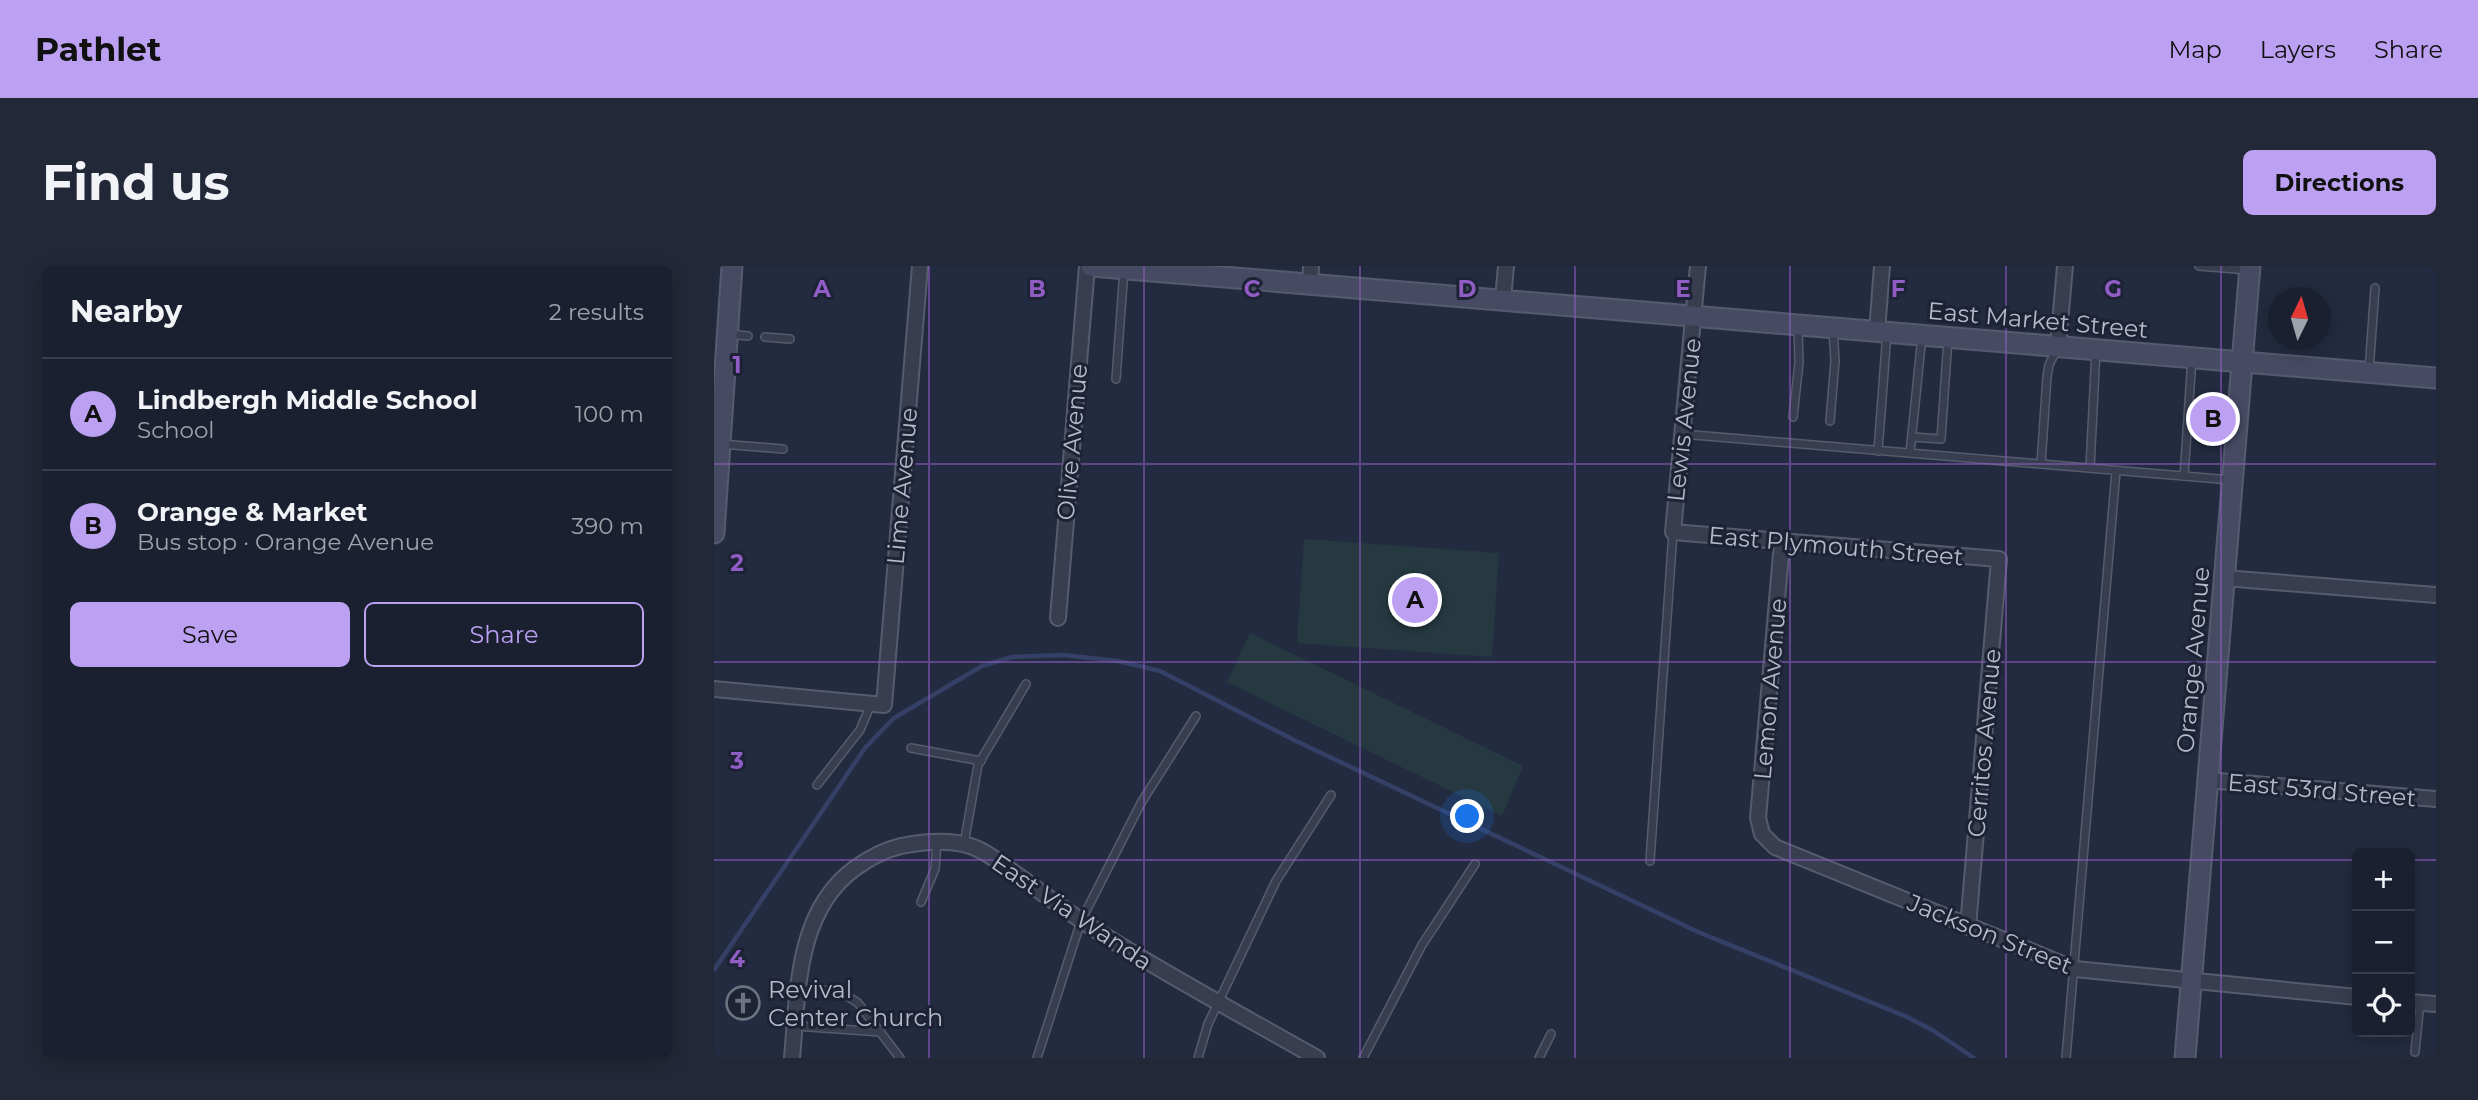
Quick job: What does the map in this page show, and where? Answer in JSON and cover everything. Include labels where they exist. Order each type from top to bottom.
[{"type":"street","points":[[714,533],[732,266]]},
{"type":"street","name":"Lime Avenue","points":[[877,704],[920,266]]},
{"type":"street","name":"East Market Street","points":[[1089,266],[1310,274],[1503,299],[2436,378]]},
{"type":"street","name":"Olive Avenue","points":[[1058,618],[1089,266]]},
{"type":"street","points":[[1503,299],[1506,266]]},
{"type":"street","name":"Lewis Avenue","points":[[1673,532],[1698,266]]},
{"type":"street","points":[[1882,266],[1882,332]]},
{"type":"street","points":[[2058,346],[2065,266]]},
{"type":"street","name":"Orange Avenue","points":[[2185,1058],[2250,268]]},
{"type":"street","name":"East Plymouth Street","points":[[1673,532],[1999,559]]},
{"type":"street","name":"Lemon Avenue","points":[[1762,834],[1758,818],[1782,543]]},
{"type":"street","name":"Cerritos Avenue","points":[[1968,927],[1999,559]]},
{"type":"street","points":[[2224,578],[2436,595]]},
{"type":"street","points":[[714,689],[877,704]]},
{"type":"street","name":"East 53rd Street","points":[[2207,780],[2436,799]]},
{"type":"street","name":"Jackson Street","points":[[1762,834],[1776,847],[2075,969],[2352,997]]},
{"type":"street","name":"East Via Wanda","points":[[792,1058],[798,989],[806,940],[814,917],[825,898],[843,877],[888,849],[937,842],[970,846],[996,860],[1081,921],[1152,965],[1317,1058]]},
{"type":"street","points":[[2415,1002],[2436,1004]]},
{"type":"lane","points":[[2199,266],[2250,268]]},
{"type":"lane","points":[[1116,379],[1118,268]]},
{"type":"lane","points":[[2368,372],[2375,288]]},
{"type":"lane","points":[[1793,417],[1798,326]]},
{"type":"lane","points":[[1830,421],[1835,361],[1833,329]]},
{"type":"lane","points":[[1878,451],[1882,332]]},
{"type":"lane","points":[[727,334],[748,336]]},
{"type":"lane","points":[[1910,453],[1922,335]]},
{"type":"lane","points":[[765,337],[790,339]]},
{"type":"lane","points":[[1940,456],[1949,337]]},
{"type":"lane","points":[[2041,464],[2047,377],[2049,365],[2058,346]]},
{"type":"lane","points":[[2090,468],[2096,349]]},
{"type":"lane","points":[[2184,476],[2192,357]]},
{"type":"lane","points":[[1682,434],[2231,480]]},
{"type":"lane","points":[[1912,437],[1941,439]]},
{"type":"lane","points":[[720,444],[783,449]]},
{"type":"lane","points":[[2066,1058],[2116,471]]},
{"type":"lane","points":[[1650,861],[1673,532]]},
{"type":"lane","points":[[964,845],[981,761],[1026,684]]},
{"type":"lane","points":[[817,785],[877,704]]},
{"type":"lane","points":[[1037,1058],[1081,921],[1140,803],[1196,716]]},
{"type":"lane","points":[[911,748],[981,761]]},
{"type":"lane","points":[[1198,1058],[1208,1024],[1276,881],[1331,795]]},
{"type":"lane","points":[[921,902],[935,869],[937,842]]},
{"type":"lane","points":[[1363,1058],[1422,945],[1475,864]]},
{"type":"lane","points":[[798,989],[839,992],[858,1003],[900,1058]]},
{"type":"lane","points":[[795,1026],[881,1032]]},
{"type":"lane","points":[[1539,1058],[1551,1034]]},
{"type":"lane","points":[[2415,1037],[2415,1052]]},
{"type":"shaded area","points":[[1304,539],[1499,553],[1492,657],[1297,643]]},
{"type":"shaded area","points":[[1250,633],[1523,766],[1502,816],[1227,682]]},
{"type":"waterway","points":[[714,970],[865,748],[894,718],[982,666],[1012,657],[1063,655],[1118,661],[1160,671],[1294,740],[1698,932],[1905,1016],[1934,1031],[1974,1058]]},
{"type":"place","name":"Orange & Market","points":[[2213,419]]},
{"type":"place","name":"Lindbergh Middle School","points":[[1415,600]]},
{"type":"place","name":"Revival Center Church","points":[[743,1003]]}]
